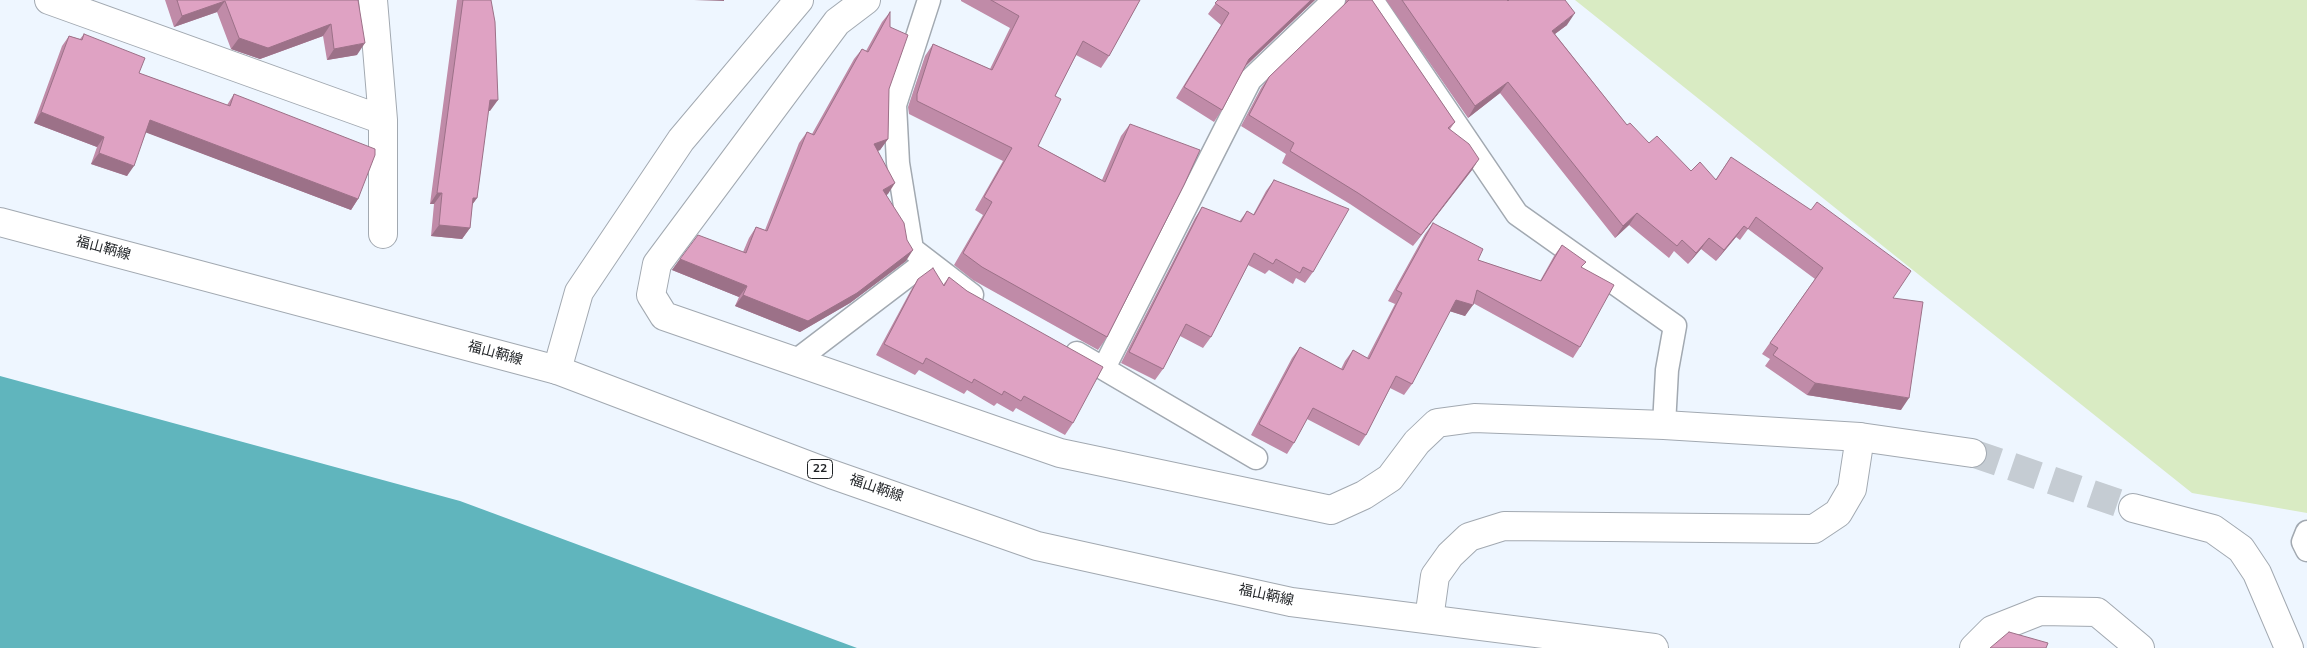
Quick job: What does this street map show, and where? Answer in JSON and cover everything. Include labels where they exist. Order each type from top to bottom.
[{"type":"street","points":[[50,0],[383,120]]},
{"type":"street","points":[[373,0],[383,120],[383,234]]},
{"type":"street","points":[[556,370],[579,292],[682,140],[799,0]]},
{"type":"street","points":[[866,0],[838,22],[657,264],[651,294],[664,316],[797,360],[1060,453],[1331,510],[1364,496],[1390,478],[1417,442],[1437,423],[1474,418],[1664,424],[1860,437],[1972,453]]},
{"type":"street","name":"福山鞆線","points":[[0,222],[556,370],[830,474],[1037,546],[1291,602],[1654,648]]},
{"type":"street","points":[[1428,619],[1435,576],[1450,555],[1469,537],[1504,526],[1814,529],[1838,513],[1852,488],[1860,437]]},
{"type":"street","points":[[2133,508],[2213,529],[2241,549],[2257,573],[2289,648]]},
{"type":"street","points":[[1974,648],[1992,630],[2040,611],[2097,612],[2140,648]]},
{"type":"lane","points":[[929,0],[894,105],[898,163],[912,249],[966,291],[992,306]]},
{"type":"lane","points":[[1104,368],[1250,80],[1334,0]]},
{"type":"lane","points":[[1372,0],[1517,214],[1675,326],[1667,370],[1664,424]]},
{"type":"lane","points":[[797,360],[927,261]]},
{"type":"lane","points":[[1061,344],[1256,458]]},
{"type":"lane","points":[[2307,532],[2303,542],[2307,550]]},
{"type":"green space","points":[[1575,0],[2307,0],[2307,513],[2192,493]]},
{"type":"water","points":[[0,376],[460,501],[857,648],[0,648]]},
{"type":"building","points":[[177,0],[358,0],[365,43],[334,49],[331,24],[268,48],[239,38],[225,1],[182,16]]},
{"type":"building","points":[[463,0],[491,0],[495,22],[498,100],[490,100],[477,198],[473,198],[470,228],[439,225],[442,193],[437,193]]},
{"type":"building","points":[[991,0],[1140,0],[1109,56],[1083,41],[1055,96],[1061,99],[1038,146],[1105,182],[1130,124],[1200,150],[1107,337],[982,267],[963,253],[992,202],[984,197],[1012,148],[917,101],[917,94],[933,44],[992,70],[1019,16]]},
{"type":"building","points":[[1218,0],[1311,0],[1249,59],[1222,110],[1184,87],[1229,13],[1215,3]]},
{"type":"building","points":[[1349,0],[1372,0],[1455,122],[1448,128],[1469,144],[1479,159],[1421,235],[1290,151],[1294,143],[1249,115],[1269,77]]},
{"type":"building","points":[[1402,0],[1565,0],[1575,13],[1552,31],[1627,125],[1630,123],[1649,143],[1657,136],[1691,171],[1700,162],[1716,180],[1731,157],[1811,210],[1817,202],[1911,271],[1893,298],[1923,302],[1909,398],[1815,383],[1773,355],[1778,348],[1770,343],[1823,268],[1756,217],[1748,229],[1744,226],[1724,250],[1709,238],[1696,253],[1682,240],[1677,246],[1637,213],[1623,226],[1508,82],[1475,106]]},
{"type":"building","points":[[890,12],[890,27],[908,35],[889,89],[888,139],[874,144],[895,183],[883,190],[904,223],[907,240],[913,250],[857,293],[808,321],[743,295],[747,286],[680,259],[698,235],[746,253],[756,227],[767,231],[807,132],[814,135],[862,49],[868,52]]},
{"type":"building","points":[[84,34],[145,58],[139,73],[230,106],[234,94],[375,149],[375,155],[358,199],[150,120],[134,166],[99,153],[104,137],[41,112],[69,36],[82,40]]},
{"type":"building","points":[[1274,180],[1349,209],[1313,272],[1303,267],[1300,273],[1276,259],[1273,264],[1254,253],[1211,337],[1186,324],[1163,369],[1129,352],[1202,207],[1241,222],[1247,211],[1254,215]]},
{"type":"building","points":[[1433,223],[1483,249],[1478,260],[1541,281],[1562,245],[1586,262],[1581,267],[1614,285],[1580,347],[1477,290],[1473,305],[1456,300],[1412,384],[1396,376],[1366,435],[1313,408],[1294,443],[1259,424],[1300,347],[1343,370],[1353,350],[1369,359],[1402,293],[1396,290]]},
{"type":"building","points":[[933,268],[944,286],[949,277],[967,291],[1103,367],[1073,423],[1024,396],[1021,401],[1004,391],[1002,395],[974,379],[972,383],[926,358],[923,364],[884,344],[918,279]]},
{"type":"building","points":[[2009,632],[2048,643],[2046,648],[1990,648]]},
{"type":"tunnel","points":[[1972,453],[2133,508]]}]
